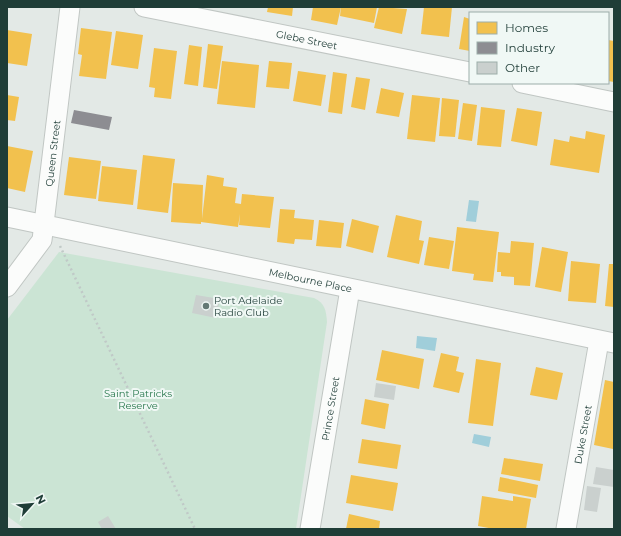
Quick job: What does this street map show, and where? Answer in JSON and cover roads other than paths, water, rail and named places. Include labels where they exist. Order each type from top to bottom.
[{"type":"street","name":"Queen Street","points":[[7,287],[42,240],[70,7]]},
{"type":"street","name":"Glebe Street","points":[[144,7],[469,72]]},
{"type":"street","points":[[527,84],[614,102]]},
{"type":"street","name":"Melbourne Place","points":[[7,217],[606,342]]},
{"type":"street","name":"Prince Street","points":[[310,529],[350,289]]},
{"type":"street","name":"Duke Street","points":[[566,529],[606,342]]},
{"type":"water","points":[[469,200],[479,201],[476,222],[466,221]]},
{"type":"water","points":[[417,336],[437,338],[435,351],[416,348]]},
{"type":"water","points":[[474,434],[491,437],[489,447],[472,443]]},
{"type":"place","name":"Port Adelaide Radio Club","points":[[206,306]]},
{"type":"park label","name":"Saint Patricks Reserve","points":[[138,398]]}]
